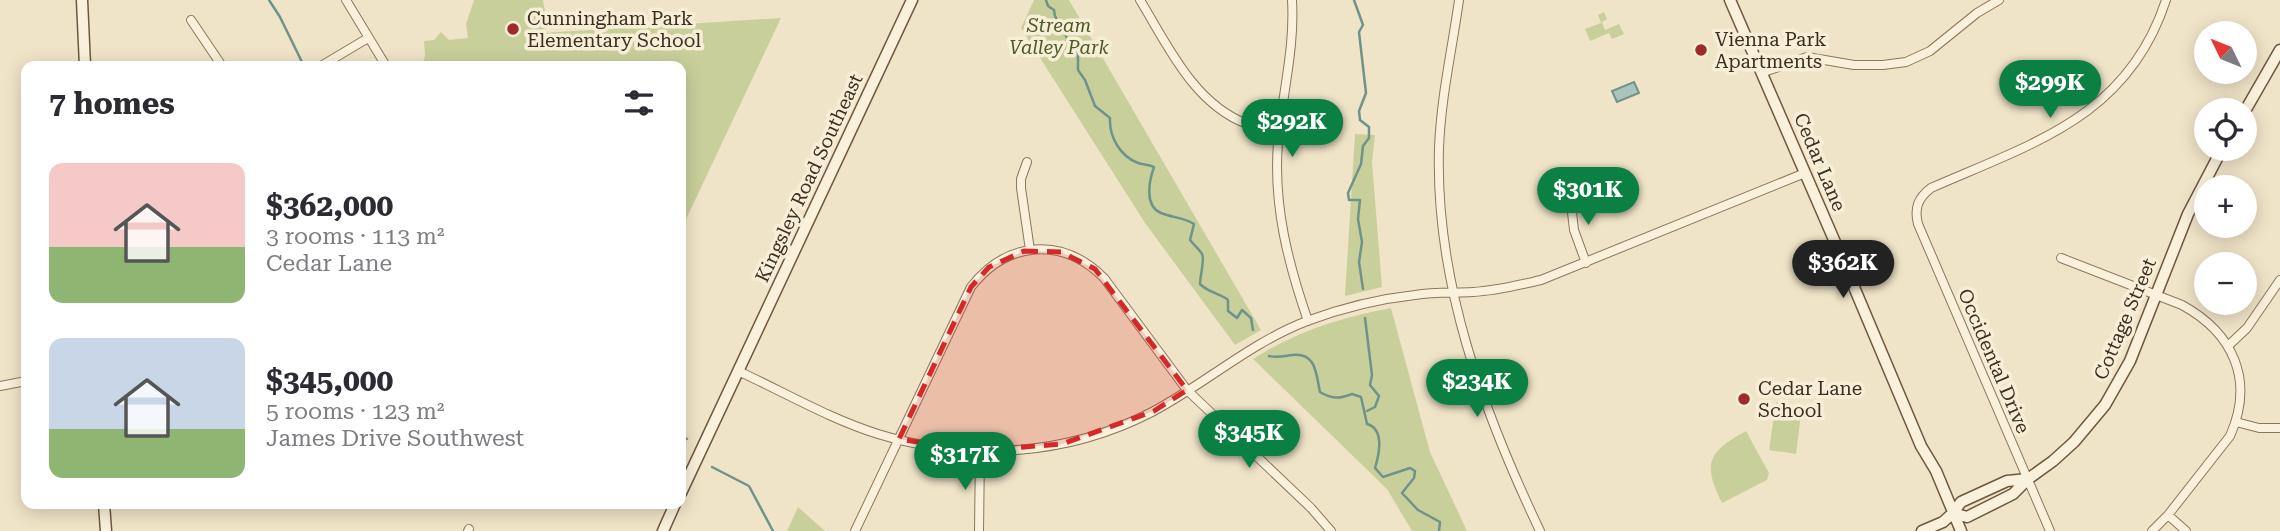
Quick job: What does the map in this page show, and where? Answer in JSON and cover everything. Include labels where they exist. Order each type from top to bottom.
[{"type":"street","points":[[82,0],[85,61]]},
{"type":"street","points":[[346,0],[383,61]]},
{"type":"street","name":"Kingsley Road Southeast","points":[[686,482],[912,0]]},
{"type":"street","points":[[1140,0],[1188,77],[1207,99],[1234,118],[1256,127],[1279,131]]},
{"type":"street","points":[[1292,0],[1289,72],[1279,131],[1278,189],[1288,259],[1308,321]]},
{"type":"street","points":[[1458,0],[1444,81],[1439,149],[1442,228],[1452,293],[1472,364],[1539,531]]},
{"type":"street","name":"Cedar Lane","points":[[1730,0],[1921,446],[1936,471],[1961,531]]},
{"type":"street","points":[[1761,73],[1807,57],[1854,65],[1906,62],[1945,41],[1977,13],[1999,0]]},
{"type":"street","name":"Occidental Drive","points":[[2050,531],[1918,224],[1918,203],[1923,194],[1931,188],[2054,134],[2093,107],[2121,80],[2137,59],[2151,36],[2166,0]]},
{"type":"street","points":[[191,20],[219,61]]},
{"type":"street","points":[[329,61],[368,38]]},
{"type":"street","points":[[2252,98],[2280,50]]},
{"type":"street","name":"Cottage Street","points":[[1922,531],[1943,522],[1961,502],[2007,481],[2028,479],[2074,443],[2105,405],[2130,360],[2188,215],[2216,161]]},
{"type":"street","points":[[1027,162],[1021,178],[1021,188],[1030,250]]},
{"type":"street","points":[[738,371],[852,424],[899,439],[939,448],[980,452],[1036,448],[1089,437],[1144,415],[1262,342],[1308,321],[1364,304],[1416,295],[1475,292],[1541,280],[1805,173]]},
{"type":"street","points":[[1570,195],[1574,230],[1586,263]]},
{"type":"street","points":[[855,531],[971,287],[1000,260],[1030,250],[1061,252],[1084,261],[1095,269],[1186,390],[1311,508],[1331,531]]},
{"type":"street","points":[[2061,258],[2198,314],[2215,328],[2228,346],[2237,369],[2240,404],[2236,422],[2223,446],[2152,531]]},
{"type":"street","points":[[2228,346],[2247,328],[2280,280]]},
{"type":"street","points":[[0,386],[21,382]]},
{"type":"street","points":[[2236,422],[2259,428],[2280,428]]},
{"type":"street","points":[[979,531],[980,452]]},
{"type":"street","points":[[104,509],[106,531]]},
{"type":"street","points":[[663,531],[674,509]]},
{"type":"street","points":[[2168,515],[2186,531]]},
{"type":"highlighted area","points":[[1024,251],[1061,252],[1095,269],[1187,390],[1154,411],[1062,444],[973,451],[899,439],[971,287],[989,267]]},
{"type":"green space","points":[[474,0],[543,0],[548,28],[527,34],[781,18],[686,219],[686,61],[424,61],[424,41],[434,40],[441,32],[449,40],[468,38],[466,24]]},
{"type":"green space","name":"Stream Valley Park","points":[[1034,0],[1069,0],[1261,330],[1235,345],[1145,223],[1021,28]]},
{"type":"green space","points":[[1604,12],[1607,19],[1602,22],[1605,30],[1619,24],[1624,34],[1612,39],[1609,33],[1590,41],[1585,29],[1601,23],[1598,15]]},
{"type":"green space","points":[[1355,134],[1375,135],[1372,162],[1382,287],[1345,296]]},
{"type":"green space","points":[[1391,308],[1430,452],[1467,531],[1412,531],[1387,489],[1253,359],[1285,341],[1319,327]]},
{"type":"green space","points":[[1776,402],[1802,407],[1796,454],[1769,450]]},
{"type":"green space","points":[[1746,431],[1769,473],[1767,480],[1722,503],[1712,478],[1712,460],[1723,445]]},
{"type":"green space","points":[[798,507],[825,531],[787,531]]},
{"type":"water","points":[[1634,82],[1639,93],[1617,102],[1612,91]]},
{"type":"waterway","points":[[269,0],[302,61]]},
{"type":"waterway","points":[[1046,0],[1048,6],[1054,10],[1067,38],[1076,47],[1078,70],[1095,106],[1110,118],[1111,132],[1117,145],[1132,160],[1154,167],[1150,186],[1152,205],[1161,213],[1194,224],[1190,240],[1203,256],[1200,284],[1228,300],[1228,311],[1237,318],[1242,310],[1251,318],[1253,330]]},
{"type":"waterway","points":[[1354,0],[1363,25],[1359,32],[1366,93],[1359,111],[1360,120],[1369,127],[1369,138],[1363,146],[1361,164],[1348,193],[1349,200],[1360,200],[1358,219],[1362,242],[1359,262],[1363,289]]},
{"type":"waterway","points":[[1365,318],[1372,375],[1370,385],[1379,396],[1375,407],[1367,411]]},
{"type":"waterway","points":[[1269,356],[1306,357],[1314,366],[1320,392],[1336,398],[1352,394],[1361,397],[1367,424],[1373,427],[1378,437],[1379,450],[1375,468],[1383,477],[1410,468],[1415,471],[1414,478],[1402,493],[1418,510],[1440,522],[1439,531]]},
{"type":"waterway","points":[[712,467],[749,486],[773,531]]},
{"type":"place","name":"Cunningham Park Elementary School","points":[[513,29]]},
{"type":"place","name":"Vienna Park Apartments","points":[[1701,50]]},
{"type":"place","name":"Cedar Lane School","points":[[1744,399]]}]
